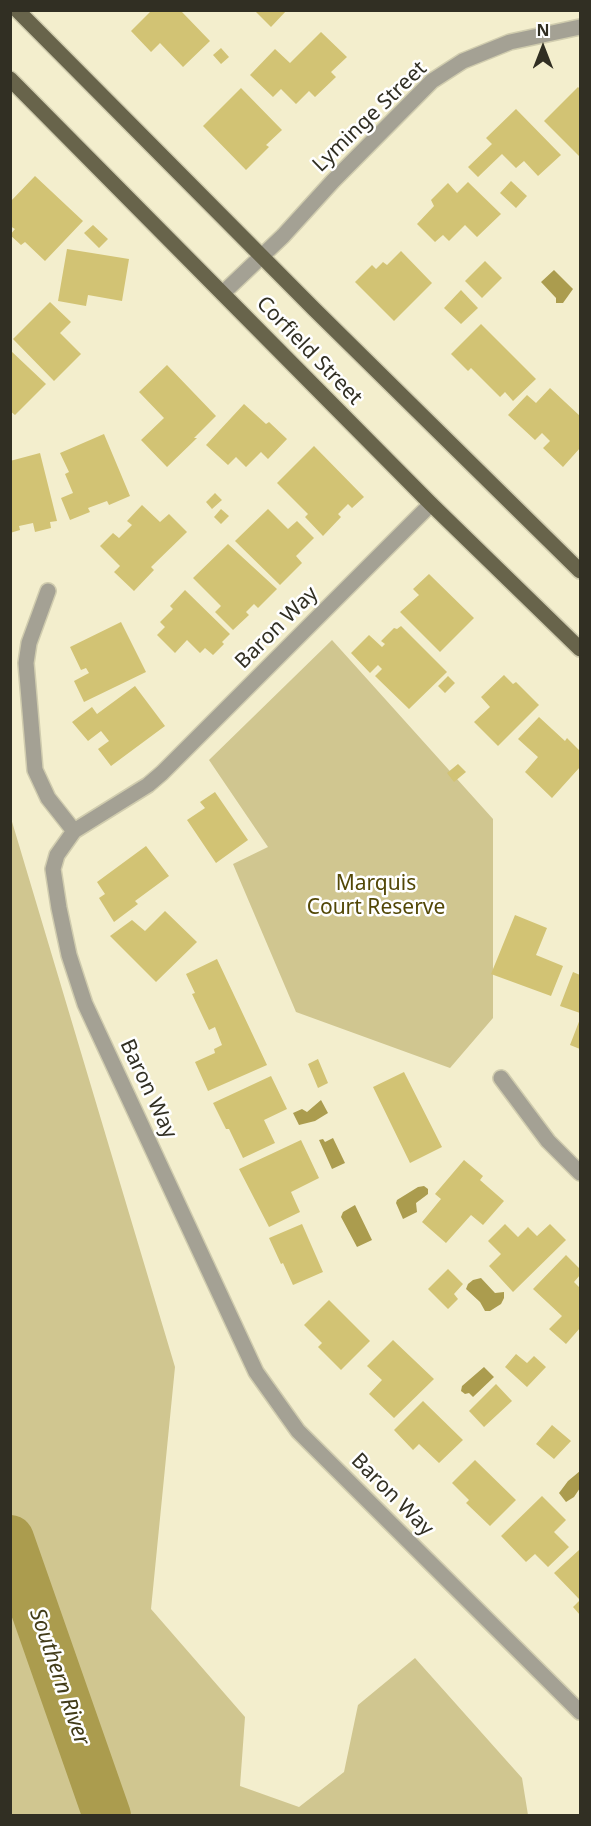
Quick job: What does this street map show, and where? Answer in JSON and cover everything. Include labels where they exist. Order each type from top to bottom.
[{"type":"main road","name":"Corfield Street","points":[[17,10],[580,571]]},
{"type":"main road","name":"Corfield Street","points":[[10,79],[431,504],[580,649]]},
{"type":"street","name":"Lyminge Street","points":[[223,293],[283,237],[333,181],[432,81],[463,61],[510,42],[580,27]]},
{"type":"street","name":"Baron Way","points":[[431,504],[162,773],[148,785],[74,831],[57,855],[53,869],[58,908],[69,955],[85,1004],[256,1372],[298,1431],[580,1712]]},
{"type":"street","points":[[48,591],[29,642],[26,663],[35,770],[48,798],[74,831]]},
{"type":"street","points":[[501,1078],[548,1141],[580,1173]]},
{"type":"green space","name":"Marquis Court Reserve","points":[[332,640],[493,819],[493,1018],[450,1068],[296,1012],[233,864],[268,847],[209,760]]},
{"type":"green space","points":[[10,815],[175,1367],[151,1609],[245,1717],[240,1786],[299,1807],[344,1772],[358,1705],[415,1658],[522,1778],[528,1815],[11,1815]]},
{"type":"shaded area","points":[[554,270],[573,289],[563,303],[556,303],[556,298],[541,282]]},
{"type":"shaded area","points":[[321,1100],[328,1113],[315,1121],[299,1125],[293,1113],[302,1109],[307,1112]]},
{"type":"shaded area","points":[[333,1138],[345,1163],[332,1169],[319,1140],[323,1139],[325,1142]]},
{"type":"shaded area","points":[[424,1186],[428,1189],[428,1194],[416,1203],[417,1212],[403,1219],[396,1203],[397,1200],[418,1187]]},
{"type":"shaded area","points":[[355,1205],[372,1240],[357,1247],[341,1217],[343,1212]]},
{"type":"shaded area","points":[[481,1278],[495,1293],[504,1292],[501,1304],[490,1311],[485,1311],[480,1302],[466,1289],[473,1280]]},
{"type":"shaded area","points":[[484,1367],[494,1377],[473,1397],[461,1391],[462,1386]]},
{"type":"shaded area","points":[[580,1471],[580,1488],[574,1497],[566,1502],[559,1493]]},
{"type":"building","points":[[152,10],[184,10],[182,12],[210,41],[183,67],[160,43],[151,52],[131,31]]},
{"type":"building","points":[[254,10],[287,10],[271,27]]},
{"type":"building","points":[[321,32],[347,57],[331,72],[336,77],[315,97],[309,91],[296,104],[281,89],[273,97],[250,75],[275,49],[290,63]]},
{"type":"building","points":[[221,48],[229,57],[221,64],[213,55]]},
{"type":"building","points":[[578,87],[580,89],[580,157],[544,121]]},
{"type":"building","points":[[241,88],[282,130],[266,145],[269,147],[246,170],[203,126]]},
{"type":"building","points":[[516,109],[561,155],[538,176],[524,161],[516,168],[502,154],[478,177],[468,167],[492,144],[486,138]]},
{"type":"building","points":[[35,176],[83,221],[45,261],[25,242],[21,245],[10,235],[15,229],[10,226],[10,202]]},
{"type":"building","points":[[511,181],[527,196],[516,208],[500,193]]},
{"type":"building","points":[[468,182],[501,214],[477,237],[465,225],[449,241],[443,235],[435,242],[417,224],[434,206],[431,200],[448,183],[457,193]]},
{"type":"building","points":[[93,225],[108,239],[99,248],[84,233]]},
{"type":"building","points":[[67,249],[129,259],[122,301],[88,295],[86,306],[58,301]]},
{"type":"building","points":[[401,251],[432,283],[394,321],[355,282],[372,265],[376,269],[383,262],[387,265]]},
{"type":"building","points":[[485,261],[502,278],[482,298],[465,281]]},
{"type":"building","points":[[461,290],[478,308],[461,324],[444,308]]},
{"type":"building","points":[[50,302],[71,322],[60,333],[81,354],[54,381],[13,339]]},
{"type":"building","points":[[481,324],[536,379],[513,401],[505,392],[500,397],[471,368],[468,371],[451,354]]},
{"type":"building","points":[[10,350],[46,384],[15,415],[10,411]]},
{"type":"building","points":[[167,365],[216,416],[167,467],[141,440],[164,418],[139,392]]},
{"type":"building","points":[[550,388],[580,416],[580,448],[563,467],[543,448],[550,441],[542,433],[535,440],[508,415],[527,395],[536,403]]},
{"type":"building","points":[[244,404],[266,424],[269,422],[287,439],[268,459],[261,452],[246,467],[236,457],[228,465],[206,445]]},
{"type":"building","points":[[104,434],[130,496],[109,505],[107,501],[88,508],[90,512],[70,520],[61,498],[73,493],[65,474],[69,472],[60,453]]},
{"type":"building","points":[[314,446],[364,497],[352,508],[348,504],[338,514],[341,517],[323,536],[305,517],[308,514],[277,483]]},
{"type":"building","points":[[40,453],[57,521],[50,522],[51,528],[35,532],[33,523],[19,526],[20,530],[10,533],[10,461]]},
{"type":"building","points":[[215,493],[222,500],[212,509],[206,502]]},
{"type":"building","points":[[142,505],[160,522],[169,514],[187,532],[151,567],[154,570],[134,591],[114,572],[120,566],[100,546],[113,533],[119,538],[132,525],[127,521]]},
{"type":"building","points":[[221,509],[229,516],[221,524],[214,517]]},
{"type":"building","points":[[268,509],[288,529],[297,521],[314,538],[296,556],[302,563],[280,585],[235,541]]},
{"type":"building","points":[[228,544],[277,589],[258,608],[254,604],[246,612],[249,615],[233,630],[215,612],[221,606],[193,578]]},
{"type":"building","points":[[429,574],[474,618],[440,652],[400,612],[419,595],[413,589]]},
{"type":"building","points":[[185,590],[230,634],[213,655],[205,648],[200,653],[187,640],[175,653],[157,635],[165,627],[160,622],[173,609],[170,606]]},
{"type":"building","points":[[121,622],[146,672],[84,702],[74,681],[89,673],[86,668],[81,670],[70,647]]},
{"type":"building","points":[[401,626],[447,672],[409,709],[375,676],[382,669],[378,665],[370,673],[351,653],[369,635],[382,647],[385,644],[381,641],[394,628]]},
{"type":"building","points":[[504,675],[513,684],[516,682],[539,705],[498,746],[474,722],[490,707],[481,697]]},
{"type":"building","points":[[448,676],[455,683],[445,693],[438,686]]},
{"type":"building","points":[[135,686],[165,726],[111,766],[98,749],[109,741],[101,731],[88,741],[72,722],[92,707],[97,714]]},
{"type":"building","points":[[539,717],[565,741],[567,738],[580,751],[580,767],[552,798],[525,772],[538,757],[518,739]]},
{"type":"building","points":[[458,764],[466,772],[454,782],[447,773]]},
{"type":"building","points":[[215,792],[248,840],[216,863],[187,820],[205,808],[200,802]]},
{"type":"building","points":[[146,846],[169,876],[135,901],[138,904],[114,922],[99,898],[105,894],[97,882]]},
{"type":"building","points":[[165,911],[197,942],[156,982],[110,936],[132,920],[145,931]]},
{"type":"building","points":[[515,915],[547,928],[536,955],[563,966],[551,996],[491,974]]},
{"type":"building","points":[[217,959],[267,1065],[208,1091],[195,1062],[215,1053],[214,1049],[222,1045],[215,1027],[209,1030],[192,994],[195,993],[186,974]]},
{"type":"building","points":[[573,972],[580,975],[580,1013],[560,1006]]},
{"type":"building","points":[[580,1019],[580,1049],[570,1045]]},
{"type":"building","points":[[318,1059],[328,1083],[318,1088],[308,1064]]},
{"type":"building","points":[[404,1072],[442,1147],[410,1163],[373,1087]]},
{"type":"building","points":[[271,1076],[287,1109],[264,1120],[275,1143],[243,1158],[213,1103]]},
{"type":"building","points":[[301,1140],[319,1178],[291,1192],[300,1212],[269,1227],[239,1169]]},
{"type":"building","points":[[464,1160],[483,1176],[480,1180],[504,1201],[483,1225],[471,1215],[446,1243],[422,1222],[441,1199],[435,1194]]},
{"type":"building","points":[[302,1224],[323,1272],[293,1285],[269,1238]]},
{"type":"building","points":[[505,1224],[518,1237],[528,1227],[537,1236],[550,1224],[566,1240],[513,1292],[489,1266],[501,1254],[488,1241]]},
{"type":"building","points":[[566,1255],[580,1269],[580,1275],[574,1282],[580,1288],[580,1328],[566,1344],[549,1329],[562,1316],[533,1289]]},
{"type":"building","points":[[448,1269],[463,1284],[454,1294],[458,1299],[448,1309],[428,1289]]},
{"type":"building","points":[[329,1300],[370,1341],[341,1370],[318,1347],[322,1343],[304,1325]]},
{"type":"building","points":[[393,1340],[434,1379],[394,1418],[369,1394],[382,1380],[367,1366]]},
{"type":"building","points":[[516,1354],[527,1363],[534,1356],[546,1367],[527,1387],[505,1367]]},
{"type":"building","points":[[496,1384],[512,1401],[484,1427],[469,1411]]},
{"type":"building","points":[[423,1401],[463,1440],[439,1463],[419,1444],[413,1450],[394,1430]]},
{"type":"building","points":[[552,1425],[571,1441],[554,1459],[536,1444]]},
{"type":"building","points":[[475,1460],[516,1500],[490,1526],[466,1503],[469,1500],[452,1483]]},
{"type":"building","points":[[542,1496],[566,1520],[554,1532],[569,1547],[548,1567],[535,1554],[526,1562],[501,1536]]},
{"type":"building","points":[[580,1551],[580,1600],[554,1573]]},
{"type":"building","points":[[580,1600],[580,1615],[573,1607]]},
{"type":"waterway","name":"Southern River","points":[[10,1539],[107,1816]]}]
